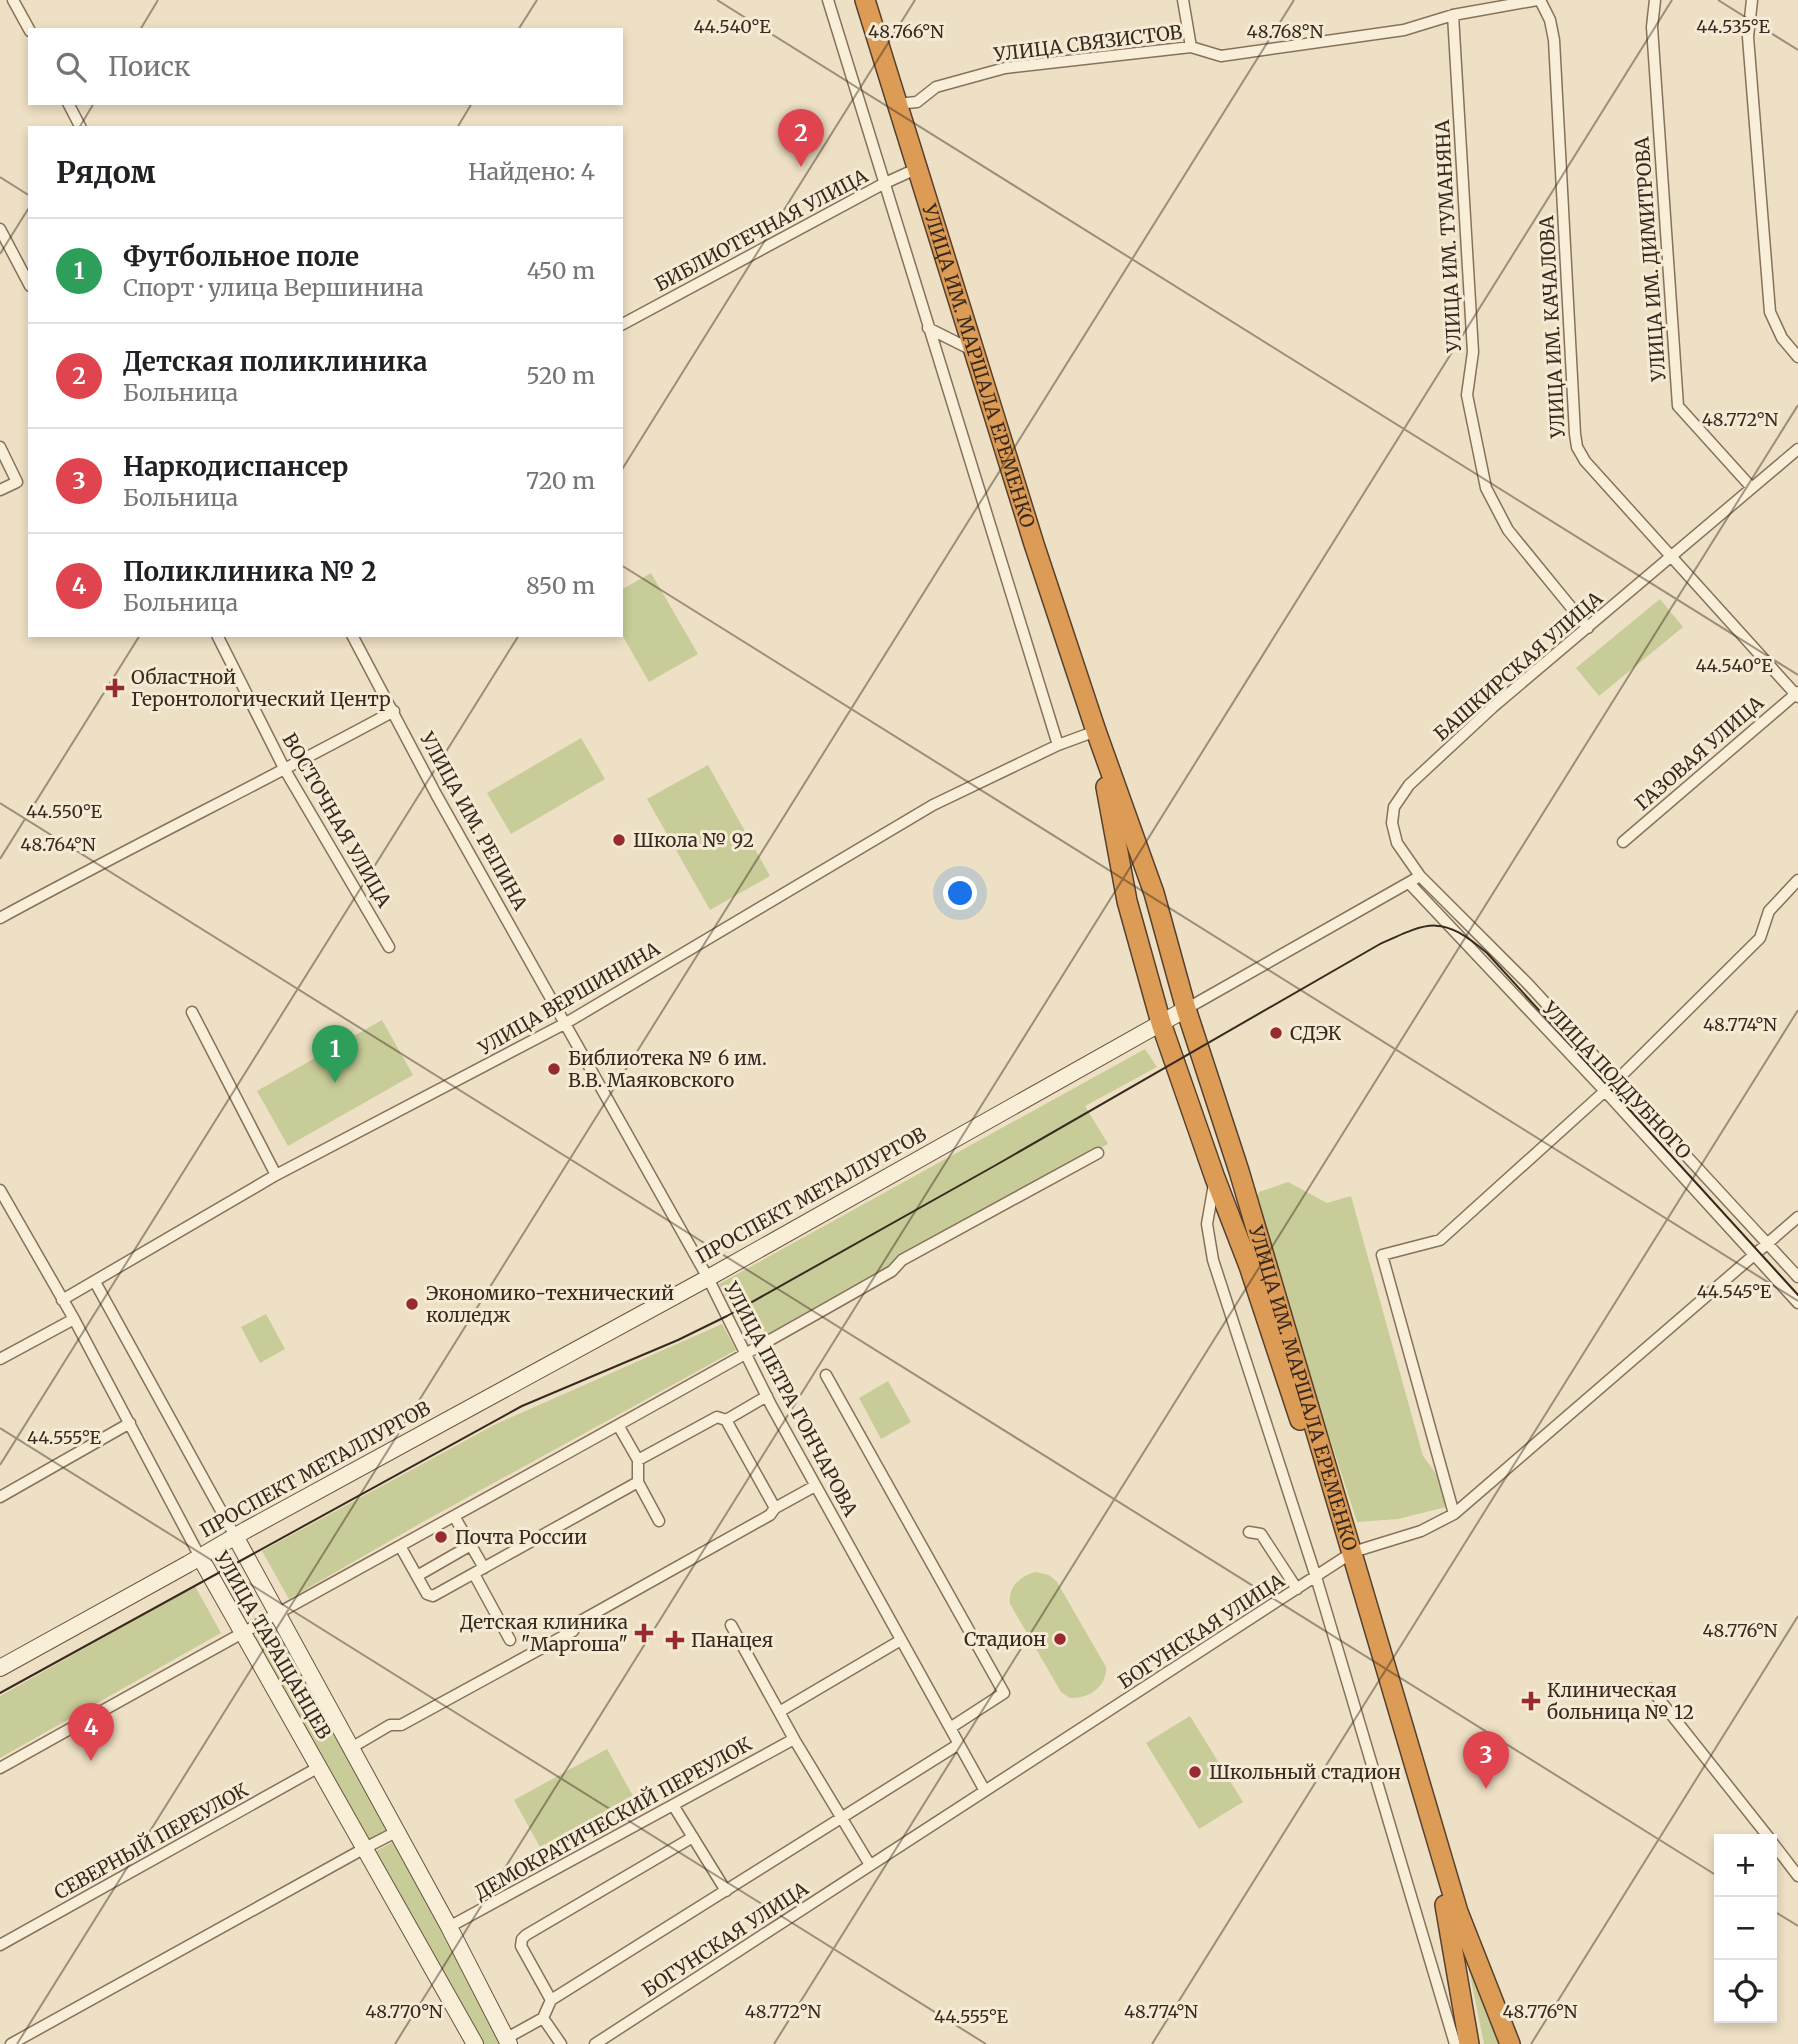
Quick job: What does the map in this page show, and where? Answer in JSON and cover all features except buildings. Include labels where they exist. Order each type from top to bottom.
[{"type":"highway","name":"УЛИЦА ИМ. МАРШАЛА ЕРЕМЕНКО","points":[[865,0],[1034,544],[1096,731],[1154,893],[1185,1009],[1239,1171],[1349,1554],[1449,1919],[1469,2044]]},
{"type":"highway","name":"УЛИЦА ИМ. МАРШАЛА ЕРЕМЕНКО","points":[[1096,731],[1127,901],[1161,1023],[1349,1554],[1458,1912],[1510,2044]]},
{"type":"highway","points":[[1127,901],[1133,894],[1144,891],[1154,893]]},
{"type":"highway","points":[[1215,1178],[1224,1180],[1239,1171]]},
{"type":"main road","name":"ПРОСПЕКТ МЕТАЛЛУРГОВ","points":[[0,1668],[234,1536],[708,1278],[1185,1009]]},
{"type":"main road","name":"УЛИЦА ТАРАЩАНЦЕВ","points":[[234,1536],[449,1927],[508,2041]]},
{"type":"main road","name":"УЛИЦА ТАРАЩАНЦЕВ","points":[[200,1557],[475,2044]]},
{"type":"street","points":[[13,0],[28,28]]},
{"type":"street","points":[[828,0],[1058,745]]},
{"type":"street","points":[[1183,0],[1191,47]]},
{"type":"street","name":"УЛИЦА СВЯЗИСТОВ","points":[[896,104],[917,102],[936,87],[1005,68],[1191,47],[1222,56],[1404,30],[1453,15],[1538,0]]},
{"type":"street","name":"УЛИЦА ИМ. КАЧАЛОВА","points":[[1538,0],[1550,20],[1554,40],[1577,447],[1585,461],[1797,694]]},
{"type":"street","name":"УЛИЦА ИМ. ДИМИТРОВА","points":[[1655,0],[1652,27],[1678,406],[1752,488]]},
{"type":"street","points":[[1752,0],[1748,37],[1770,312],[1782,338],[1798,357]]},
{"type":"street","name":"УЛИЦА ИМ. ТУМАНЯНА","points":[[1453,15],[1473,352],[1467,395],[1486,488],[1508,530],[1588,628]]},
{"type":"street","points":[[69,105],[80,126]]},
{"type":"street","name":"БИБЛИОТЕЧНАЯ УЛИЦА","points":[[623,324],[883,184],[918,168]]},
{"type":"street","points":[[0,229],[28,282]]},
{"type":"street","points":[[928,328],[975,352]]},
{"type":"street","points":[[0,447],[17,482],[0,491]]},
{"type":"street","name":"БАШКИРСКАЯ УЛИЦА","points":[[1483,940],[1420,876],[1397,843],[1392,823],[1394,807],[1401,796],[1409,785],[1493,708],[1798,449]]},
{"type":"street","name":"ВОСТОЧНАЯ УЛИЦА","points":[[218,637],[285,770],[389,947]]},
{"type":"street","name":"УЛИЦА ИМ. РЕПИНА","points":[[353,637],[437,796],[566,1023]]},
{"type":"street","name":"ГАЗОВАЯ УЛИЦА","points":[[1623,842],[1797,694]]},
{"type":"street","points":[[0,918],[113,856],[285,770],[394,711]]},
{"type":"street","name":"УЛИЦА ВЕРШИНИНА","points":[[62,1300],[276,1175],[566,1023],[933,805],[1058,745],[1096,731]]},
{"type":"street","name":"ПРОСПЕКТ МЕТАЛЛУРГОВ","points":[[1185,1009],[1420,876]]},
{"type":"street","points":[[1616,1081],[1760,938],[1769,911],[1798,880]]},
{"type":"street","name":"УЛИЦА ПОДДУБНОГО","points":[[1409,883],[1605,1091],[1798,1303]]},
{"type":"street","name":"УЛИЦА ПОДДУБНОГО","points":[[1483,940],[1527,983],[1798,1277]]},
{"type":"street","points":[[192,1012],[276,1175]]},
{"type":"street","name":"УЛИЦА ПЕТРА ГОНЧАРОВА","points":[[566,1023],[708,1278],[815,1486],[985,1791]]},
{"type":"street","points":[[1454,1514],[1382,1255],[1440,1240],[1605,1091]]},
{"type":"street","points":[[0,1768],[746,1354],[892,1271],[902,1260],[1098,1153]]},
{"type":"street","points":[[1215,1178],[1207,1224],[1213,1260],[1316,1577],[1455,2044]]},
{"type":"street","name":"УЛИЦА ТАРАЩАНЦЕВ","points":[[0,1190],[74,1319],[200,1557]]},
{"type":"street","name":"БОГУНСКАЯ УЛИЦА","points":[[594,2044],[1349,1554],[1421,1531],[1454,1514],[1798,1217]]},
{"type":"street","name":"УЛИЦА ТАРАЩАНЦЕВ","points":[[95,1282],[234,1536]]},
{"type":"street","points":[[0,1359],[74,1319]]},
{"type":"street","points":[[825,1375],[1004,1693],[950,1728]]},
{"type":"street","points":[[726,1420],[767,1396]]},
{"type":"street","points":[[638,1461],[717,1417],[726,1420],[775,1508]]},
{"type":"street","points":[[0,1497],[130,1423]]},
{"type":"street","points":[[618,1425],[638,1461],[638,1482],[659,1521]]},
{"type":"street","points":[[400,1546],[427,1594],[433,1596],[638,1482]]},
{"type":"street","points":[[351,1748],[390,1726],[401,1725],[573,1631],[577,1623],[770,1515],[775,1508],[815,1486]]},
{"type":"street","points":[[454,1516],[484,1568]]},
{"type":"street","points":[[1249,1532],[1261,1534],[1297,1589]]},
{"type":"street","points":[[417,1576],[471,1545]]},
{"type":"street","points":[[474,1574],[510,1640]]},
{"type":"street","points":[[731,1625],[794,1739],[870,1865]]},
{"type":"street","points":[[779,1712],[901,1640]]},
{"type":"street","points":[[1651,1689],[1765,1834]]},
{"type":"street","name":"ДЕМОКРАТИЧЕСКИЙ ПЕРЕУЛОК","points":[[449,1927],[794,1739]]},
{"type":"street","points":[[508,2041],[543,2018],[551,2000],[959,1744]]},
{"type":"street","name":"СЕВЕРНЫЙ ПЕРЕУЛОК","points":[[0,1945],[319,1767]]},
{"type":"street","points":[[673,1805],[726,1891]]},
{"type":"street","points":[[11,2044],[396,1832]]},
{"type":"street","points":[[551,2000],[521,1946],[526,1935],[693,1837]]},
{"type":"street","points":[[1777,1849],[1798,1876]]},
{"type":"street","points":[[543,2018],[561,2044]]},
{"type":"green space","points":[[651,573],[698,654],[649,682],[623,636],[623,589]]},
{"type":"green space","points":[[1660,599],[1683,627],[1599,696],[1576,668]]},
{"type":"green space","points":[[581,738],[605,779],[511,834],[487,793]]},
{"type":"green space","points":[[708,765],[770,876],[710,910],[647,799]]},
{"type":"green space","points":[[382,1020],[413,1075],[288,1146],[257,1091]]},
{"type":"green space","points":[[1145,1049],[1157,1067],[1085,1106],[1108,1144],[751,1344],[719,1284]]},
{"type":"green space","points":[[1288,1182],[1327,1203],[1351,1196],[1423,1456],[1453,1497],[1446,1507],[1398,1519],[1357,1522],[1254,1204],[1259,1192]]},
{"type":"green space","points":[[266,1314],[285,1349],[260,1363],[241,1327]]},
{"type":"green space","points":[[722,1324],[736,1350],[421,1523],[289,1599],[262,1551],[496,1424]]},
{"type":"green space","points":[[888,1381],[911,1422],[881,1439],[859,1398]]},
{"type":"green space","name":"Стадион","points":[[1035,1572],[1049,1575],[1057,1582],[1106,1667],[1106,1674],[1100,1686],[1090,1694],[1070,1698],[1061,1692],[1010,1604],[1011,1593],[1016,1584]]},
{"type":"green space","points":[[195,1586],[221,1633],[0,1758],[0,1696]]},
{"type":"green space","points":[[279,1624],[391,1829],[367,1841],[253,1638]]},
{"type":"green space","name":"Школьный стадион","points":[[1190,1716],[1243,1802],[1199,1829],[1146,1743]]},
{"type":"green space","points":[[607,1749],[633,1796],[540,1847],[514,1800]]},
{"type":"green space","points":[[397,1840],[505,2040],[498,2044],[479,2044],[372,1853]]},
{"type":"green space","points":[[1468,1965],[1473,1965],[1501,2044],[1484,2044]]},
{"type":"tram line","points":[[0,1693],[522,1406],[678,1340],[727,1316],[1380,944],[1424,927],[1447,927],[1487,953],[1798,1295]]},
{"type":"place","name":"Детская поликлиника","points":[[801,167]]},
{"type":"place","name":"Областной Геронтологический Центр","points":[[115,688]]},
{"type":"place","name":"Школа № 92","points":[[619,840]]},
{"type":"place","name":"СДЭК","points":[[1276,1033]]},
{"type":"place","name":"Библиотека № 6 им. В.В. Маяковского","points":[[554,1069]]},
{"type":"place","name":"Футбольное поле","points":[[335,1083]]},
{"type":"place","name":"Экономико-технический колледж","points":[[412,1304]]},
{"type":"place","name":"Почта России","points":[[441,1537]]},
{"type":"place","name":"Детская клиника \"Маргоша\"","points":[[644,1633]]},
{"type":"place","name":"Стадион","points":[[1060,1639]]},
{"type":"place","name":"Панацея","points":[[675,1640]]},
{"type":"place","name":"Клиническая больница № 12","points":[[1531,1701]]},
{"type":"place","name":"Поликлиника № 2","points":[[91,1761]]},
{"type":"place","name":"Школьный стадион","points":[[1195,1772]]},
{"type":"place","name":"Наркодиспансер","points":[[1486,1789]]}]
